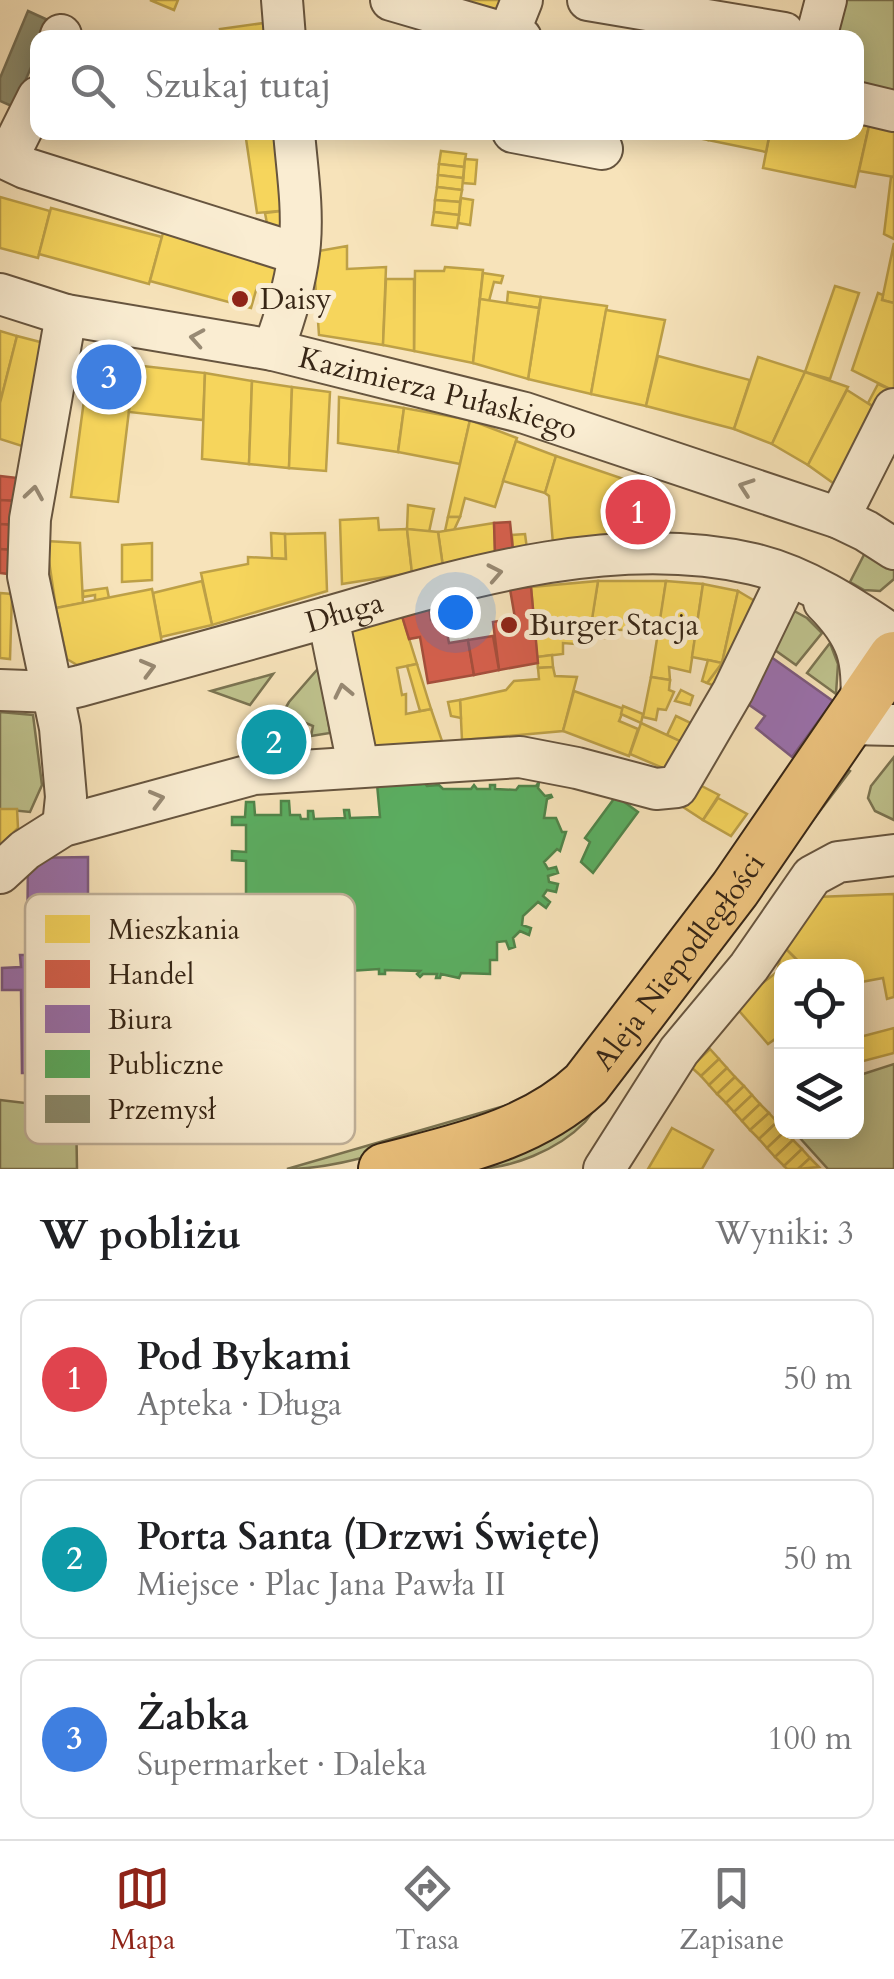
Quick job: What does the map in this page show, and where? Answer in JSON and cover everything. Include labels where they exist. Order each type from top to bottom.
[{"type":"main road","name":"Aleja Niepodległości","points":[[384,1169],[484,1142],[535,1121],[562,1106],[586,1084],[868,719],[894,656]]},
{"type":"street","points":[[282,0],[284,30]]},
{"type":"street","points":[[391,0],[509,28]]},
{"type":"street","points":[[588,0],[769,30]]},
{"type":"street","points":[[804,30],[826,0]]},
{"type":"street","points":[[864,104],[894,111]]},
{"type":"street","points":[[30,111],[4,158],[298,254]]},
{"type":"street","points":[[273,350],[298,254],[300,200],[295,140]]},
{"type":"street","points":[[555,140],[602,149]]},
{"type":"street","name":"Kazimierza Pułaskiego","points":[[0,294],[66,315],[273,350],[526,413],[873,532]]},
{"type":"street","points":[[63,826],[66,797],[54,692],[28,576],[30,519],[66,315]]},
{"type":"street","points":[[873,532],[894,409]]},
{"type":"street","name":"Długa","points":[[0,690],[54,692],[433,586],[556,561],[678,554],[756,564],[857,611],[894,636]]},
{"type":"street","points":[[0,873],[25,850],[63,826],[254,774],[520,757],[656,789],[677,787],[798,581]]},
{"type":"street","name":"Długa","points":[[798,581],[894,605]]},
{"type":"street","name":"Długa","points":[[798,581],[841,619],[857,649],[868,719]]},
{"type":"street","points":[[328,617],[358,765]]},
{"type":"street","points":[[604,1169],[680,1051],[749,966],[812,876],[838,862],[894,855]]},
{"type":"green space","points":[[832,0],[894,0],[894,99],[864,91],[864,30],[826,30]]},
{"type":"green space","points":[[869,545],[894,563],[894,579],[880,591],[864,590],[850,582]]},
{"type":"green space","points":[[783,605],[807,618],[822,633],[796,665],[765,643]]},
{"type":"green space","points":[[830,643],[838,664],[836,694],[807,673]]},
{"type":"green space","points":[[322,664],[330,733],[311,736],[313,726],[299,720],[292,731],[275,726],[289,702]]},
{"type":"green space","points":[[273,674],[250,705],[211,691]]},
{"type":"green space","points":[[0,712],[33,715],[42,785],[30,812],[0,809]]},
{"type":"green space","points":[[894,757],[894,820],[875,811],[868,798],[871,786]]},
{"type":"green space","points":[[847,769],[850,771],[585,1122],[533,1156],[503,1166],[473,1169]]},
{"type":"green space","points":[[894,1064],[894,1169],[828,1169],[801,1139],[864,1139],[864,1074]]},
{"type":"green space","points":[[0,1100],[25,1103],[25,1144],[77,1144],[77,1169],[0,1169]]},
{"type":"green space","points":[[518,1102],[374,1155],[287,1169]]},
{"type":"building: Mieszkania","points":[[150,0],[178,0],[174,10]]},
{"type":"building: Mieszkania","points":[[461,0],[508,0],[503,19]]},
{"type":"building: Mieszkania","points":[[264,23],[265,30],[220,30]]},
{"type":"building: Mieszkania","points":[[864,125],[869,126],[855,187],[763,168],[768,140],[864,140]]},
{"type":"building: Mieszkania","points":[[869,126],[894,131],[894,177],[859,171]]},
{"type":"building: Mieszkania","points":[[246,140],[280,140],[290,210],[257,213]]},
{"type":"building: Mieszkania","points":[[708,140],[768,140],[766,152]]},
{"type":"building: Mieszkania","points":[[441,151],[466,154],[464,167],[439,164]]},
{"type":"building: Mieszkania","points":[[465,159],[477,160],[475,184],[463,183]]},
{"type":"building: Mieszkania","points":[[439,164],[464,167],[463,178],[438,175]]},
{"type":"building: Mieszkania","points":[[438,175],[463,178],[462,190],[437,187]]},
{"type":"building: Mieszkania","points":[[894,177],[894,239],[884,234]]},
{"type":"building: Mieszkania","points":[[437,187],[462,190],[460,202],[435,200]]},
{"type":"building: Mieszkania","points":[[0,197],[50,211],[38,258],[0,248]]},
{"type":"building: Mieszkania","points":[[461,198],[473,200],[470,225],[458,223]]},
{"type":"building: Mieszkania","points":[[435,200],[460,202],[459,215],[434,212]]},
{"type":"building: Mieszkania","points":[[51,208],[162,237],[149,284],[39,254]]},
{"type":"building: Mieszkania","points":[[290,210],[293,232],[269,234],[265,213]]},
{"type":"building: Mieszkania","points":[[434,212],[459,215],[457,228],[432,225]]},
{"type":"building: Mieszkania","points":[[163,233],[278,264],[271,291],[257,287],[251,308],[150,281]]},
{"type":"building: Mieszkania","points":[[894,243],[894,303],[882,300]]},
{"type":"building: Mieszkania","points":[[347,246],[347,269],[386,267],[383,345],[319,335],[313,252]]},
{"type":"building: Mieszkania","points":[[445,267],[483,270],[473,363],[414,351],[415,271],[444,271]]},
{"type":"building: Mieszkania","points":[[483,273],[503,276],[501,283],[494,282],[489,301],[480,299]]},
{"type":"building: Mieszkania","points":[[386,279],[414,279],[414,351],[383,345]]},
{"type":"building: Mieszkania","points":[[835,286],[859,293],[830,379],[805,372]]},
{"type":"building: Mieszkania","points":[[508,292],[541,297],[539,308],[507,303]]},
{"type":"building: Mieszkania","points":[[878,293],[883,295],[882,300],[894,303],[894,391],[852,370]]},
{"type":"building: Mieszkania","points":[[541,297],[607,306],[591,394],[528,379]]},
{"type":"building: Mieszkania","points":[[480,299],[539,308],[528,379],[473,363]]},
{"type":"building: Mieszkania","points":[[606,310],[665,320],[646,406],[591,394]]},
{"type":"building: Mieszkania","points":[[0,331],[17,336],[0,403]]},
{"type":"building: Mieszkania","points":[[17,336],[44,343],[25,447],[0,439],[0,403]]},
{"type":"building: Mieszkania","points":[[658,356],[750,380],[734,429],[646,406]]},
{"type":"building: Mieszkania","points":[[758,357],[805,372],[772,444],[734,429]]},
{"type":"building: Mieszkania","points":[[89,363],[134,369],[118,502],[71,497]]},
{"type":"building: Mieszkania","points":[[134,365],[205,373],[203,420],[129,412]]},
{"type":"building: Mieszkania","points":[[805,372],[848,387],[808,465],[772,444]]},
{"type":"building: Mieszkania","points":[[205,373],[252,381],[249,464],[202,459]]},
{"type":"building: Mieszkania","points":[[252,381],[292,387],[289,468],[249,464]]},
{"type":"building: Mieszkania","points":[[878,384],[894,391],[886,415],[868,403]]},
{"type":"building: Mieszkania","points":[[292,387],[330,392],[326,471],[289,468]]},
{"type":"building: Mieszkania","points":[[847,390],[886,415],[840,488],[808,465]]},
{"type":"building: Mieszkania","points":[[339,397],[404,408],[398,452],[338,443]]},
{"type":"building: Mieszkania","points":[[404,408],[470,420],[460,464],[398,452]]},
{"type":"building: Mieszkania","points":[[470,420],[517,438],[495,507],[465,498],[460,517],[448,517]]},
{"type":"building: Mieszkania","points":[[516,441],[556,456],[545,493],[503,481]]},
{"type":"building: Mieszkania","points":[[556,456],[662,492],[656,533],[587,537],[553,544],[549,496],[545,493]]},
{"type":"building: Mieszkania","points":[[408,505],[434,509],[429,532],[407,529]]},
{"type":"building: Mieszkania","points":[[448,517],[460,517],[454,530],[445,531]]},
{"type":"building: Mieszkania","points":[[378,518],[379,530],[407,529],[412,573],[342,584],[340,520]]},
{"type":"building: Mieszkania","points":[[494,523],[495,554],[443,567],[438,532]]},
{"type":"building: Mieszkania","points":[[407,529],[438,532],[443,567],[412,573]]},
{"type":"building: Mieszkania","points":[[271,533],[285,534],[286,559],[272,558]]},
{"type":"building: Mieszkania","points":[[325,533],[327,591],[212,625],[201,573],[248,564],[248,557],[286,559],[285,534]]},
{"type":"building: Mieszkania","points":[[525,534],[527,549],[513,551],[512,535]]},
{"type":"building: Mieszkania","points":[[46,541],[80,543],[83,603],[56,608]]},
{"type":"building: Mieszkania","points":[[152,543],[152,580],[122,582],[122,545]]},
{"type":"building: Mieszkania","points":[[202,581],[212,625],[161,637],[153,593]]},
{"type":"building: Mieszkania","points":[[598,581],[666,581],[659,631],[590,629]]},
{"type":"building: Mieszkania","points":[[598,581],[588,645],[563,643],[563,654],[537,657],[531,587]]},
{"type":"building: Mieszkania","points":[[666,581],[703,584],[690,672],[669,667],[670,680],[651,677]]},
{"type":"building: Mieszkania","points":[[703,584],[738,591],[722,663],[692,657]]},
{"type":"building: Mieszkania","points":[[107,588],[109,598],[95,601],[95,595],[83,597],[83,591]]},
{"type":"building: Mieszkania","points":[[152,589],[162,643],[77,665],[67,659],[56,608]]},
{"type":"building: Mieszkania","points":[[738,591],[765,607],[724,690],[707,683],[722,663]]},
{"type":"building: Mieszkania","points":[[0,593],[12,594],[10,659],[0,658]]},
{"type":"building: Mieszkania","points":[[402,616],[417,664],[397,668],[402,695],[406,694],[406,714],[431,709],[442,741],[375,754],[350,629]]},
{"type":"building: Mieszkania","points":[[595,629],[617,630],[617,638],[595,638]]},
{"type":"building: Mieszkania","points":[[552,655],[553,667],[538,668],[537,657]]},
{"type":"building: Mieszkania","points":[[708,660],[722,663],[707,683],[702,681]]},
{"type":"building: Mieszkania","points":[[417,664],[431,709],[420,711],[407,666]]},
{"type":"building: Mieszkania","points":[[553,667],[555,676],[577,677],[563,731],[462,740],[460,700],[506,690],[514,681],[539,679],[538,668]]},
{"type":"building: Mieszkania","points":[[651,677],[670,680],[669,690],[674,692],[666,710],[658,709],[656,720],[643,717]]},
{"type":"building: Mieszkania","points":[[681,690],[693,696],[690,705],[675,701]]},
{"type":"building: Mieszkania","points":[[574,691],[624,709],[619,721],[638,729],[629,756],[563,731]]},
{"type":"building: Mieszkania","points":[[460,700],[461,718],[451,716],[448,702]]},
{"type":"building: Mieszkania","points":[[623,706],[643,714],[641,723],[621,714]]},
{"type":"building: Mieszkania","points":[[676,716],[693,724],[684,744],[667,735]]},
{"type":"building: Mieszkania","points":[[641,723],[693,747],[677,774],[630,754]]},
{"type":"building: Mieszkania","points":[[690,780],[719,795],[703,820],[677,803]]},
{"type":"building: Mieszkania","points":[[718,798],[747,814],[731,836],[703,820]]},
{"type":"building: Mieszkania","points":[[0,809],[17,809],[18,828],[0,846]]},
{"type":"building: Mieszkania","points":[[894,894],[894,997],[887,999],[883,978],[864,982],[864,959],[796,959],[783,946],[816,897]]},
{"type":"building: Mieszkania","points":[[783,946],[796,959],[780,959]]},
{"type":"building: Mieszkania","points":[[774,974],[774,1040],[768,1044],[734,1005]]},
{"type":"building: Mieszkania","points":[[894,1028],[894,1053],[864,1061],[864,1036]]},
{"type":"building: Mieszkania","points":[[710,1049],[719,1059],[701,1076],[691,1067]]},
{"type":"building: Mieszkania","points":[[719,1059],[727,1068],[709,1085],[701,1076]]},
{"type":"building: Mieszkania","points":[[727,1068],[735,1077],[717,1094],[709,1085]]},
{"type":"building: Mieszkania","points":[[735,1077],[744,1086],[726,1103],[717,1094]]},
{"type":"building: Mieszkania","points":[[744,1086],[752,1095],[734,1112],[726,1103]]},
{"type":"building: Mieszkania","points":[[752,1095],[760,1104],[742,1121],[734,1112]]},
{"type":"building: Mieszkania","points":[[760,1104],[769,1113],[750,1130],[742,1121]]},
{"type":"building: Mieszkania","points":[[769,1113],[774,1119],[774,1125],[759,1139],[750,1130]]},
{"type":"building: Mieszkania","points":[[774,1125],[777,1139],[767,1148],[759,1139]]},
{"type":"building: Mieszkania","points":[[672,1128],[713,1150],[702,1169],[648,1169]]},
{"type":"building: Mieszkania","points":[[777,1139],[793,1140],[775,1157],[767,1148]]},
{"type":"building: Mieszkania","points":[[793,1140],[802,1149],[784,1166],[775,1157]]},
{"type":"building: Mieszkania","points":[[802,1149],[810,1158],[798,1169],[787,1169],[784,1166]]},
{"type":"building: Mieszkania","points":[[810,1158],[819,1167],[798,1169]]},
{"type":"building: Handel","points":[[0,476],[18,478],[16,501],[0,500]]},
{"type":"building: Handel","points":[[0,500],[16,501],[13,525],[0,524]]},
{"type":"building: Handel","points":[[510,522],[513,551],[495,554],[494,523]]},
{"type":"building: Handel","points":[[0,524],[13,525],[11,550],[0,549]]},
{"type":"building: Handel","points":[[0,549],[11,550],[9,574],[0,573]]},
{"type":"building: Handel","points":[[531,587],[538,663],[499,670],[493,622],[515,618],[510,589]]},
{"type":"building: Handel","points":[[429,608],[431,620],[444,618],[449,643],[468,640],[474,675],[428,683],[420,637],[409,639],[402,616]]},
{"type":"building: Handel","points":[[493,636],[499,670],[474,675],[468,640]]},
{"type":"building: Biura","points":[[760,649],[833,701],[792,757],[756,728],[765,716],[735,695]]},
{"type":"building: Biura","points":[[88,857],[88,894],[28,894],[28,858]]},
{"type":"building: Biura","points":[[20,955],[25,955],[25,1073],[21,990],[2,990],[2,968],[21,967]]},
{"type":"building: Publiczne","points":[[423,781],[427,786],[439,785],[443,789],[471,789],[474,785],[477,789],[490,789],[490,785],[495,785],[495,789],[516,790],[539,782],[538,788],[552,797],[547,799],[544,818],[556,818],[562,832],[566,832],[560,851],[557,849],[544,862],[548,869],[556,867],[558,873],[548,876],[549,882],[558,884],[556,892],[547,890],[543,896],[550,902],[546,908],[538,902],[523,916],[522,925],[531,928],[529,935],[520,931],[513,938],[515,947],[509,949],[506,941],[497,942],[497,960],[490,960],[490,974],[461,973],[459,978],[441,974],[436,978],[437,974],[420,977],[420,971],[385,970],[385,974],[379,974],[379,969],[355,971],[355,894],[246,894],[246,861],[232,860],[232,851],[246,852],[246,825],[232,825],[232,817],[245,817],[246,802],[254,802],[255,815],[281,815],[281,801],[289,801],[290,815],[300,815],[301,819],[308,819],[308,811],[313,811],[314,819],[345,818],[344,810],[349,810],[350,818],[380,817],[377,784]]},
{"type":"building: Publiczne","points":[[616,796],[638,812],[593,873],[581,862],[590,842],[585,838]]},
{"type":"building: Przemysł","points":[[28,11],[50,21],[46,30],[30,30],[30,70],[14,107],[0,101],[0,78]]},
{"type":"place","name":"Daisy","points":[[240,299]]},
{"type":"place","name":"Żabka","points":[[109,377]]},
{"type":"place","name":"Pod Bykami","points":[[638,512]]},
{"type":"place","name":"Burger Stacja","points":[[509,625]]},
{"type":"place","name":"Porta Santa (Drzwi Święte)","points":[[274,742]]}]
